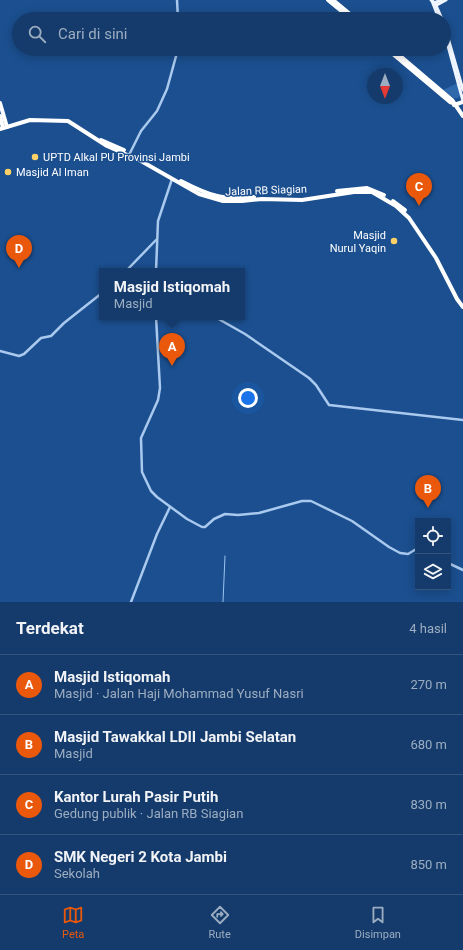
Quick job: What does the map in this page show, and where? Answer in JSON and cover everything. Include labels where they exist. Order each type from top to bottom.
[{"type":"highway","points":[[328,0],[343,12]]},
{"type":"highway","points":[[333,0],[348,12]]},
{"type":"highway","points":[[398,56],[402,59]]},
{"type":"highway","points":[[399,56],[454,104],[463,116]]},
{"type":"highway","points":[[454,104],[463,101]]},
{"type":"highway","points":[[0,103],[3,127]]},
{"type":"highway","points":[[0,116],[3,127]]},
{"type":"highway","name":"Jalan RB Siagian","points":[[30,119],[67,118],[103,141],[151,163],[178,180],[213,196],[237,198],[271,197],[302,200],[362,191],[378,194],[404,212],[418,228],[463,307]]},
{"type":"highway","points":[[3,127],[30,119]]},
{"type":"highway","name":"Jalan RB Siagian","points":[[30,119],[68,121],[107,146],[141,160],[198,194],[212,199],[236,202],[262,197]]},
{"type":"highway","name":"Jalan RB Siagian","points":[[277,198],[301,197],[362,188],[379,192],[402,207],[420,227],[463,303]]},
{"type":"main road","points":[[434,3],[441,0]]},
{"type":"main road","points":[[434,3],[446,0]]},
{"type":"main road","points":[[451,48],[463,90]]},
{"type":"main road","points":[[451,56],[463,101]]},
{"type":"street","points":[[177,0],[178,12]]},
{"type":"street","points":[[130,153],[141,131],[157,112],[167,89],[176,56]]},
{"type":"street","points":[[156,268],[156,240],[160,211],[172,178]]},
{"type":"street","points":[[129,268],[156,240]]},
{"type":"street","points":[[0,351],[19,356],[24,354],[41,338],[51,336],[64,323],[99,295]]},
{"type":"street","points":[[156,320],[160,388],[158,400],[141,438],[140,458],[143,475],[151,491],[170,507],[199,526],[205,527],[214,519],[225,514],[238,515],[259,513],[302,501],[311,501],[352,521],[400,553],[408,554],[415,550]]},
{"type":"street","points":[[220,320],[245,334],[309,378],[316,385],[329,405],[463,420]]},
{"type":"street","points":[[132,602],[157,534],[170,507]]},
{"type":"street","points":[[451,564],[463,570]]},
{"type":"shaded area","points":[[458,83],[461,95],[458,98],[454,98],[443,90]]},
{"type":"waterway","points":[[223,602],[225,556]]},
{"type":"place","name":"UPTD Alkal PU Provinsi Jambi","points":[[35,157]]},
{"type":"place","name":"Masjid Al Iman","points":[[8,172]]},
{"type":"place","name":"Kantor Lurah Pasir Putih","points":[[419,206]]},
{"type":"place","name":"Masjid Nurul Yaqin","points":[[394,241]]},
{"type":"place","name":"SMK Negeri 2 Kota Jambi","points":[[19,268]]},
{"type":"place","name":"Masjid Istiqomah","points":[[172,366]]},
{"type":"place","name":"Masjid Tawakkal LDII Jambi Selatan","points":[[428,508]]}]
